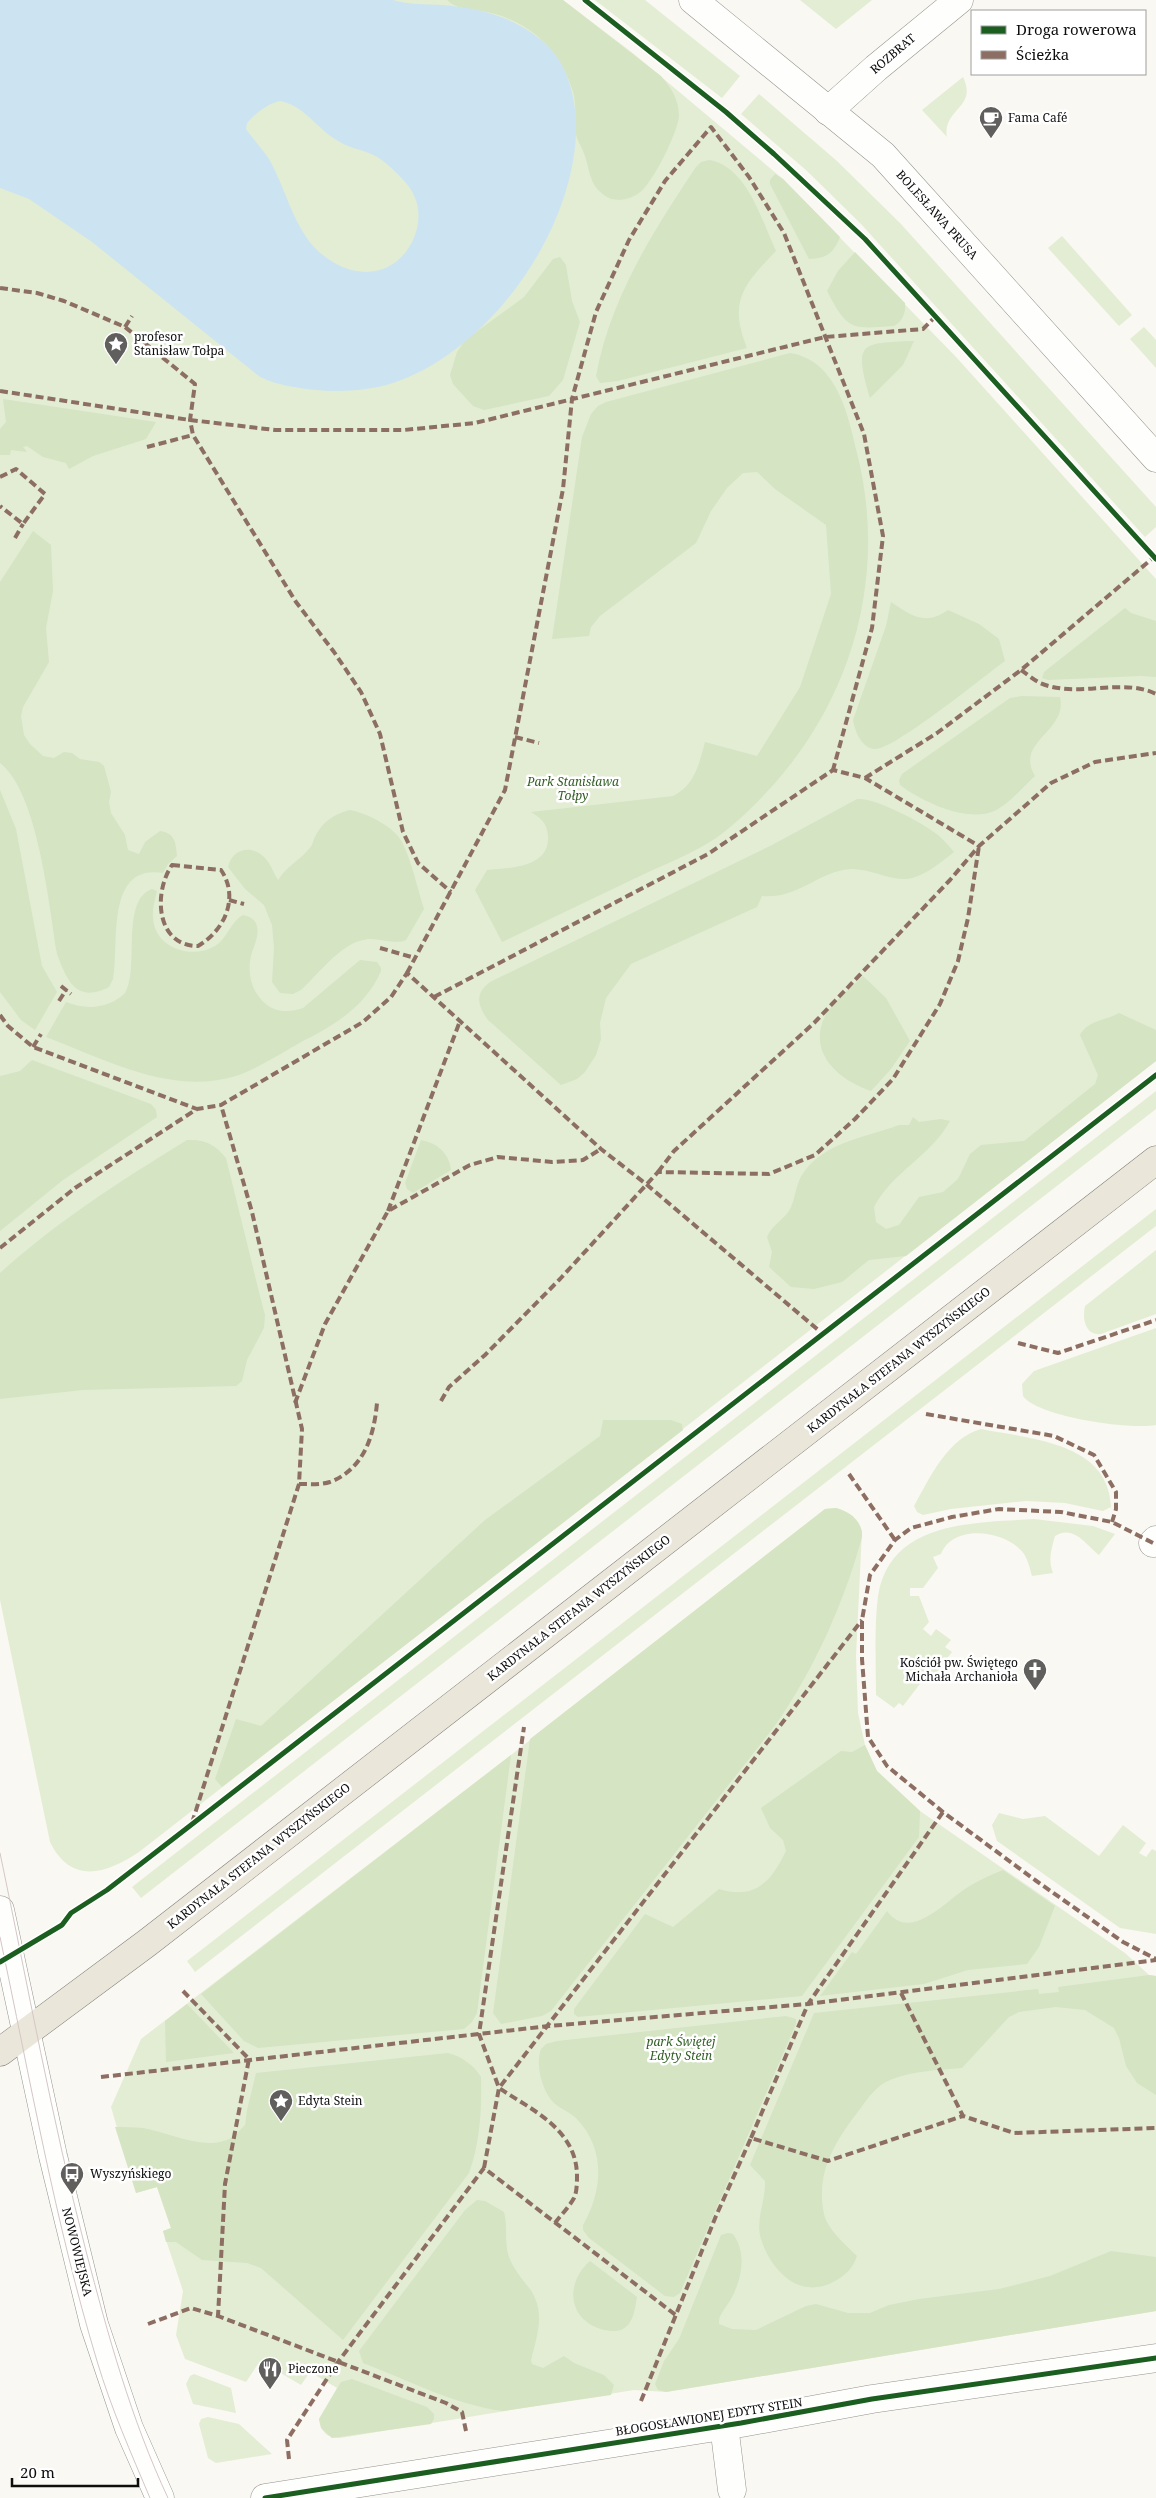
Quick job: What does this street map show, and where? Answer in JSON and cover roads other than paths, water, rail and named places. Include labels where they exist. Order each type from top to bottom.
[{"type":"main road","name":"KARDYNAŁA STEFANA WYSZYŃSKIEGO","points":[[0,2052],[26,2035],[1156,1160]]},
{"type":"street","name":"BOLESŁAWA PRUSA","points":[[693,0],[883,156],[1156,458]]},
{"type":"street","name":"ROZBRAT","points":[[828,111],[876,68],[959,0]]},
{"type":"street","name":"NOWOWIEJSKA","points":[[0,1910],[53,2156],[94,2324],[129,2428],[160,2498]]},
{"type":"street","name":"BŁOGOSŁAWIONEJ EDYTY STEIN","points":[[265,2498],[724,2425],[872,2399],[1156,2358]]},
{"type":"street","points":[[724,2425],[732,2490]]},
{"type":"water","points":[[0,0],[393,0],[411,4],[469,8],[518,24],[549,47],[556,55],[567,75],[575,108],[573,159],[563,199],[546,240],[524,278],[496,312],[464,342],[430,366],[393,383],[364,389],[335,391],[308,389],[280,384],[260,377],[92,242],[29,199],[0,188]],"holes":[[[280,101],[289,103],[338,141],[378,157],[397,173],[413,193],[419,214],[418,226],[412,242],[403,256],[392,265],[366,272],[352,270],[326,257],[306,237],[294,216],[269,159],[246,129],[247,123],[266,107]]]},
{"type":"tram line","points":[[0,1853],[51,2103],[86,2251],[112,2345],[132,2407],[168,2498]]},
{"type":"tram line","points":[[0,1937],[44,2150],[82,2309],[109,2396],[150,2498]]},
{"type":"place","name":"Fama Café","points":[[991,139]]},
{"type":"place","name":"profesor Stanisław Tołpa","points":[[116,365]]},
{"type":"place","name":"Kościół pw. Świętego Michała Archanioła","points":[[1035,1691]]},
{"type":"place","name":"Edyta Stein","points":[[281,2122]]},
{"type":"place","name":"Wyszyńskiego","points":[[72,2195]]},
{"type":"place","name":"Pieczone","points":[[270,2390]]},
{"type":"park label","name":"Park Stanisława Tołpy","points":[[573,789]]},
{"type":"park label","name":"park Świętej Edyty Stein","points":[[681,2049]]}]
